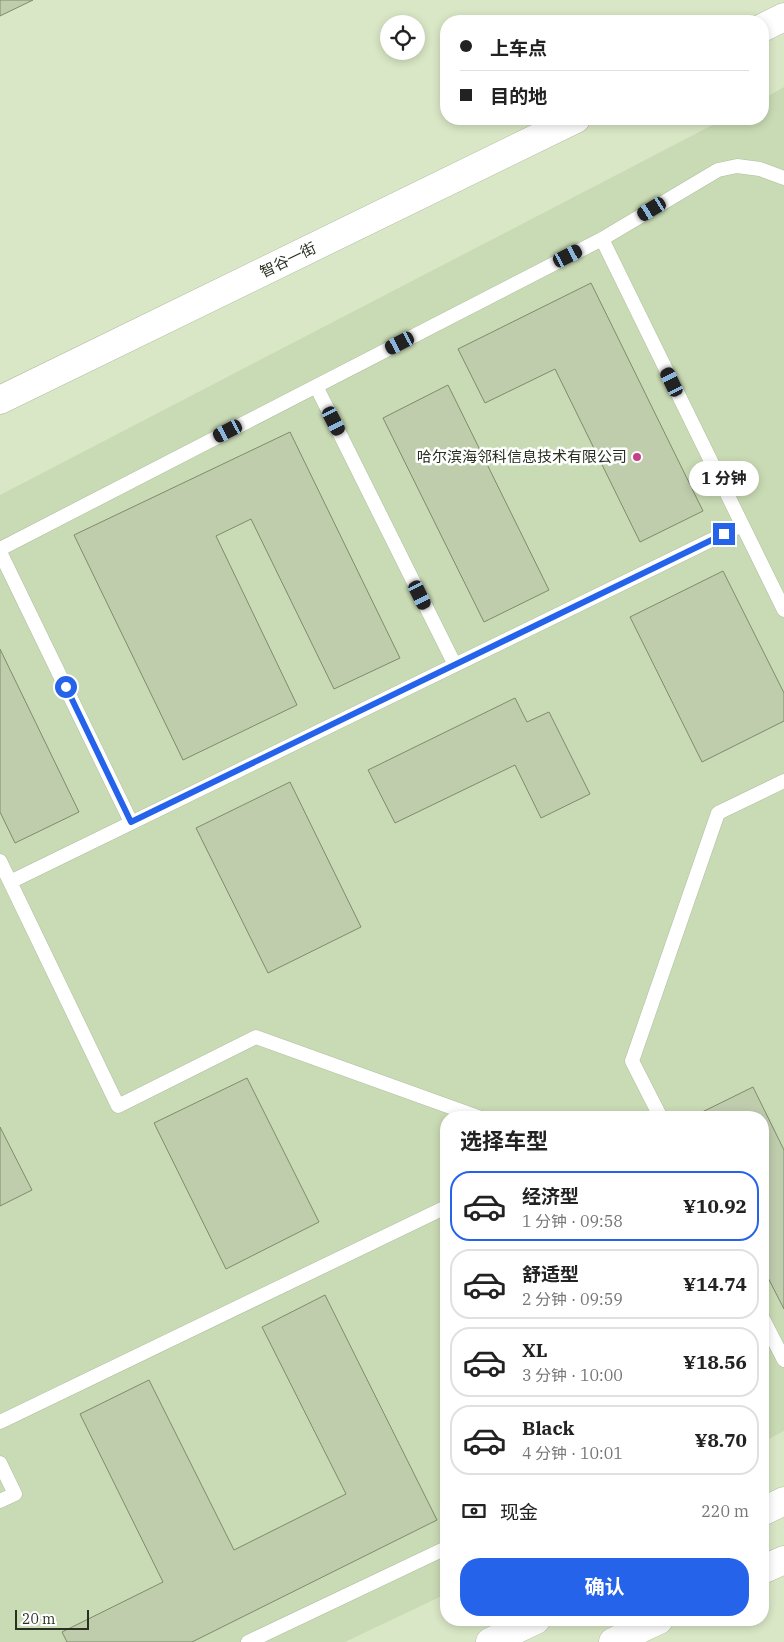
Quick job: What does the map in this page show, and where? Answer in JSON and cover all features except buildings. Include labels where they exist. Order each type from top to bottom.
[{"type":"street","points":[[769,24],[784,17]]},
{"type":"street","name":"智谷一街","points":[[0,400],[564,125]]},
{"type":"street","points":[[769,1508],[784,1501]]},
{"type":"street","points":[[769,1567],[784,1560]]},
{"type":"street","points":[[490,1642],[523,1626]]},
{"type":"street","points":[[613,1642],[646,1626]]},
{"type":"lane","points":[[131,822],[0,551],[602,239],[718,170],[737,166],[760,169],[784,178]]},
{"type":"lane","points":[[602,239],[784,610]]},
{"type":"lane","points":[[316,386],[455,665]]},
{"type":"lane","points":[[10,882],[742,525]]},
{"type":"lane","points":[[657,1111],[632,1061],[718,813],[784,781]]},
{"type":"lane","points":[[0,861],[118,1106],[256,1037],[462,1111]]},
{"type":"lane","points":[[0,1422],[440,1210]]},
{"type":"lane","points":[[769,1331],[784,1360]]},
{"type":"lane","points":[[0,1462],[15,1494],[0,1501]]},
{"type":"lane","points":[[248,1642],[440,1551]]},
{"type":"shaded area","points":[[784,87],[784,1431],[769,1439],[769,1111],[440,1111],[440,1597],[345,1642],[0,1642],[0,495],[712,125],[769,125],[769,96]]},
{"type":"place","name":"哈尔滨海邻科信息技术有限公司","points":[[637,457]]},
{"type":"route","points":[[66,687],[131,822],[724,534]]}]
